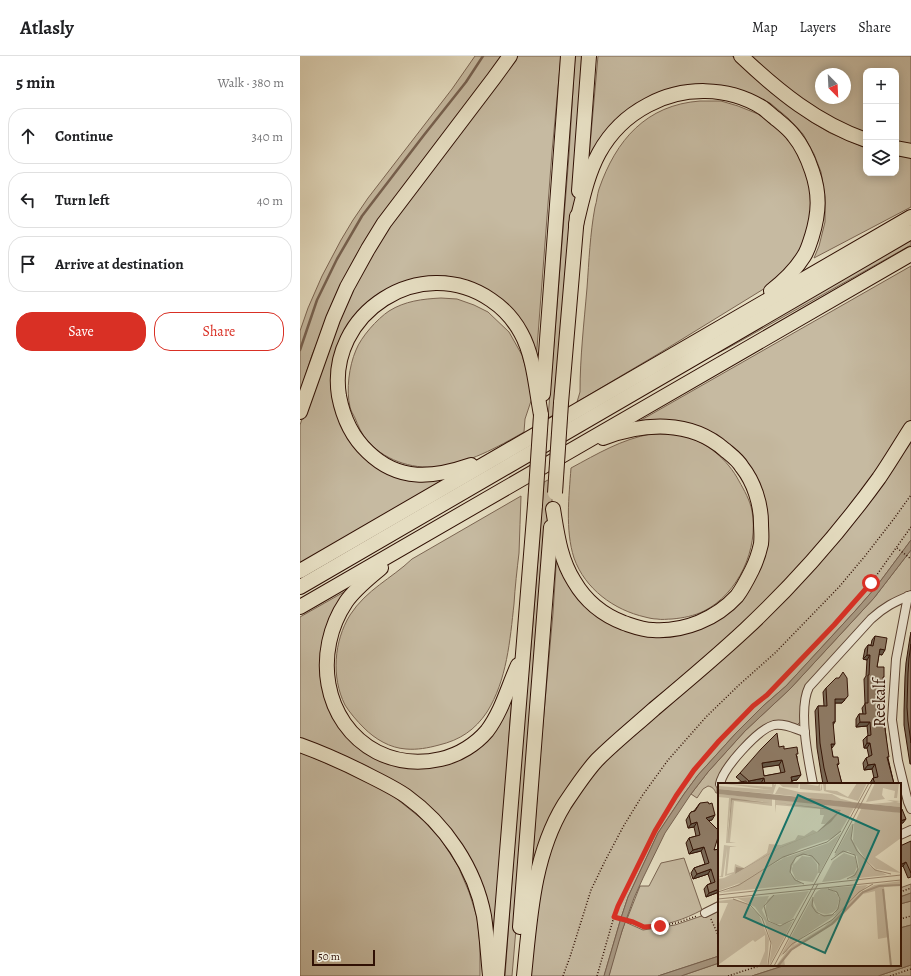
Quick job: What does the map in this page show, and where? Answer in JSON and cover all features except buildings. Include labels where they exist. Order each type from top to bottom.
[{"type":"highway","points":[[300,412],[333,319],[347,287],[368,249],[384,223],[510,56]]},
{"type":"highway","points":[[497,976],[535,505],[568,56]]},
{"type":"highway","points":[[741,56],[765,79],[813,115],[845,132],[863,139]]},
{"type":"highway","points":[[517,976],[589,59]]},
{"type":"highway","points":[[576,225],[590,173],[599,153],[610,136],[623,122],[637,111],[657,100],[675,94],[697,91],[722,92],[744,99],[763,108],[794,136],[807,156],[815,180],[818,200],[818,214],[811,240],[804,255],[792,271],[777,286],[737,318]]},
{"type":"highway","points":[[899,149],[911,151]]},
{"type":"highway","points":[[300,571],[911,217]]},
{"type":"highway","points":[[300,587],[911,232]]},
{"type":"highway","points":[[300,607],[911,254]]},
{"type":"highway","points":[[498,456],[439,474],[408,474],[390,468],[378,461],[356,438],[347,423],[341,406],[338,389],[338,370],[342,353],[349,335],[361,318],[374,305],[394,293],[413,286],[428,284],[441,283],[468,288],[483,294],[499,306],[521,332],[529,350],[541,414]]},
{"type":"highway","points":[[553,509],[560,546],[566,565],[574,581],[585,596],[598,608],[614,619],[652,630],[669,630],[700,622],[726,606],[737,595],[748,579],[756,562],[761,544],[761,515],[757,497],[751,482],[742,467],[731,456],[717,443],[704,436],[688,430],[666,426],[649,426],[611,435],[569,451]]},
{"type":"highway","points":[[524,976],[534,891],[540,864],[549,835],[564,806],[579,783],[597,761],[624,735],[747,628],[793,582],[829,542],[879,478],[911,428]]},
{"type":"highway","points":[[406,546],[360,586],[347,601],[338,616],[330,636],[326,660],[330,693],[336,709],[346,726],[356,738],[367,747],[396,760],[413,762],[432,761],[448,757],[462,751],[474,743],[486,731],[496,717],[504,702],[523,656]]},
{"type":"highway","points":[[300,745],[354,768],[384,783],[406,796],[438,824],[454,844],[473,879],[483,915],[490,976]]},
{"type":"street","points":[[813,783],[805,732],[804,703],[809,687],[871,619],[890,605],[909,596]]},
{"type":"street","name":"Reekalf","points":[[909,596],[896,660],[892,720],[898,761],[911,809]]},
{"type":"street","points":[[720,783],[730,765],[754,738],[766,728],[781,725],[805,732]]},
{"type":"street","points":[[901,835],[911,830]]},
{"type":"street","points":[[707,912],[718,906]]},
{"type":"path","points":[[563,976],[591,890],[605,861],[642,796],[668,760],[706,717],[775,653],[839,587],[870,550],[911,496]]},
{"type":"path","points":[[597,976],[618,906],[655,831],[694,770],[753,706],[767,695],[834,625],[871,583],[911,527]]},
{"type":"path","points":[[897,548],[911,559]]},
{"type":"path","points":[[901,892],[911,888]]},
{"type":"path","points":[[614,917],[633,922],[644,927],[676,923],[707,912],[718,935]]},
{"type":"path","points":[[901,919],[911,916]]},
{"type":"path","points":[[728,976],[759,966]]},
{"type":"path","points":[[890,976],[911,969]]},
{"type":"shaded area","points":[[475,56],[504,56],[340,288],[312,355],[300,392],[300,331],[322,276],[341,240],[368,198],[452,89]]},
{"type":"shaded area","points":[[515,56],[561,56],[536,361],[486,290],[464,280],[446,276],[420,279],[395,286],[373,299],[334,385],[368,458],[449,478],[300,564],[300,425],[332,333],[367,256]]},
{"type":"shaded area","points":[[575,56],[588,56],[559,412],[548,418],[569,155]]},
{"type":"shaded area","points":[[598,56],[732,56],[769,91],[810,121],[830,133],[863,147],[863,176],[899,176],[899,156],[911,157],[911,207],[814,258],[819,246],[825,222],[825,197],[821,172],[814,154],[803,134],[788,118],[770,103],[746,93],[655,98],[588,168]]},
{"type":"shaded area","points":[[751,56],[911,56],[911,145],[899,143],[899,68],[863,68],[863,133],[835,121],[790,90]]},
{"type":"shaded area","points":[[700,101],[721,101],[738,106],[758,114],[776,126],[791,143],[801,158],[811,184],[812,225],[788,274],[577,402],[580,392],[581,353],[592,227],[598,191],[606,171],[614,155],[624,141],[636,128],[649,118],[664,110],[681,104]]},
{"type":"shaded area","points":[[911,239],[911,245],[718,353],[811,296]]},
{"type":"shaded area","points":[[911,266],[911,422],[839,525],[757,611],[593,757],[531,879],[557,551],[576,592],[652,633],[731,608],[766,527],[725,442],[636,423]]},
{"type":"shaded area","points":[[441,298],[457,299],[488,312],[509,332],[522,355],[532,398],[525,419],[524,432],[493,449],[471,459],[448,465],[427,467],[408,465],[389,458],[381,453],[366,439],[351,411],[348,393],[349,378],[358,345],[365,334],[379,319],[389,311],[407,303]]},
{"type":"shaded area","points":[[651,434],[672,434],[684,436],[709,447],[723,459],[734,473],[747,495],[752,511],[753,526],[749,555],[736,582],[727,594],[704,611],[672,619],[651,618],[634,614],[622,609],[602,596],[585,579],[579,569],[574,558],[569,536],[568,513],[571,468],[620,443]]},
{"type":"shaded area","points":[[911,439],[911,540],[876,587],[855,611],[786,686],[736,733],[698,775],[684,794],[658,833],[628,897],[604,976],[530,976],[535,920],[546,860],[561,825],[574,800],[596,771],[616,749],[745,637]]},
{"type":"shaded area","points":[[554,477],[512,976],[505,976],[521,756],[544,482]]},
{"type":"shaded area","points":[[521,496],[519,553],[509,646],[503,673],[494,700],[487,712],[472,729],[447,743],[427,748],[410,749],[394,747],[383,742],[368,732],[349,711],[345,705],[338,683],[336,659],[340,636],[350,615],[364,598],[412,559]]},
{"type":"shaded area","points":[[911,540],[911,550],[874,598],[790,689],[745,731],[708,772],[691,794],[665,833],[643,878],[622,931],[609,976],[604,976],[628,897],[658,833],[684,794],[698,775],[736,733],[786,686],[855,611],[876,587]]},
{"type":"shaded area","points":[[911,550],[911,592],[897,597],[808,683],[801,721],[797,725],[774,722],[718,778],[717,793],[714,789],[708,786],[703,789],[697,798],[691,794],[708,772],[745,731],[790,689],[874,598]]},
{"type":"shaded area","points":[[351,588],[324,685],[368,753],[456,758],[513,693],[494,939],[448,829],[300,739],[300,617]]},
{"type":"shaded area","points":[[300,752],[356,776],[392,795],[423,820],[442,841],[458,866],[469,892],[477,917],[480,945],[480,976],[300,976]]},
{"type":"shaded area","points":[[684,858],[702,910],[667,924],[652,926],[644,926],[627,919],[640,886],[649,886],[661,863]]},
{"type":"shaded area","points":[[911,884],[911,893],[901,897],[901,888]]},
{"type":"shaded area","points":[[911,893],[911,901],[901,904],[901,897]]},
{"type":"shaded area","points":[[911,901],[911,925],[901,928],[901,904]]},
{"type":"shaded area","points":[[718,910],[718,956],[658,976],[609,976],[613,958],[625,922],[643,930],[675,925]]},
{"type":"shaded area","points":[[911,925],[911,965],[878,976],[752,976],[783,966],[901,966],[901,928]]},
{"type":"shaded area","points":[[718,956],[718,963],[681,976],[658,976]]},
{"type":"shaded area","points":[[718,963],[718,966],[783,966],[752,976],[681,976]]},
{"type":"shaded area","points":[[911,965],[911,976],[878,976]]},
{"type":"waterway","points":[[300,350],[317,300],[337,259],[362,216],[466,82],[483,56]]},
{"type":"route","points":[[660,926],[644,927],[633,922],[614,917],[642,857],[665,813],[694,770],[719,741],[753,706],[767,695],[834,625],[871,583]]}]
